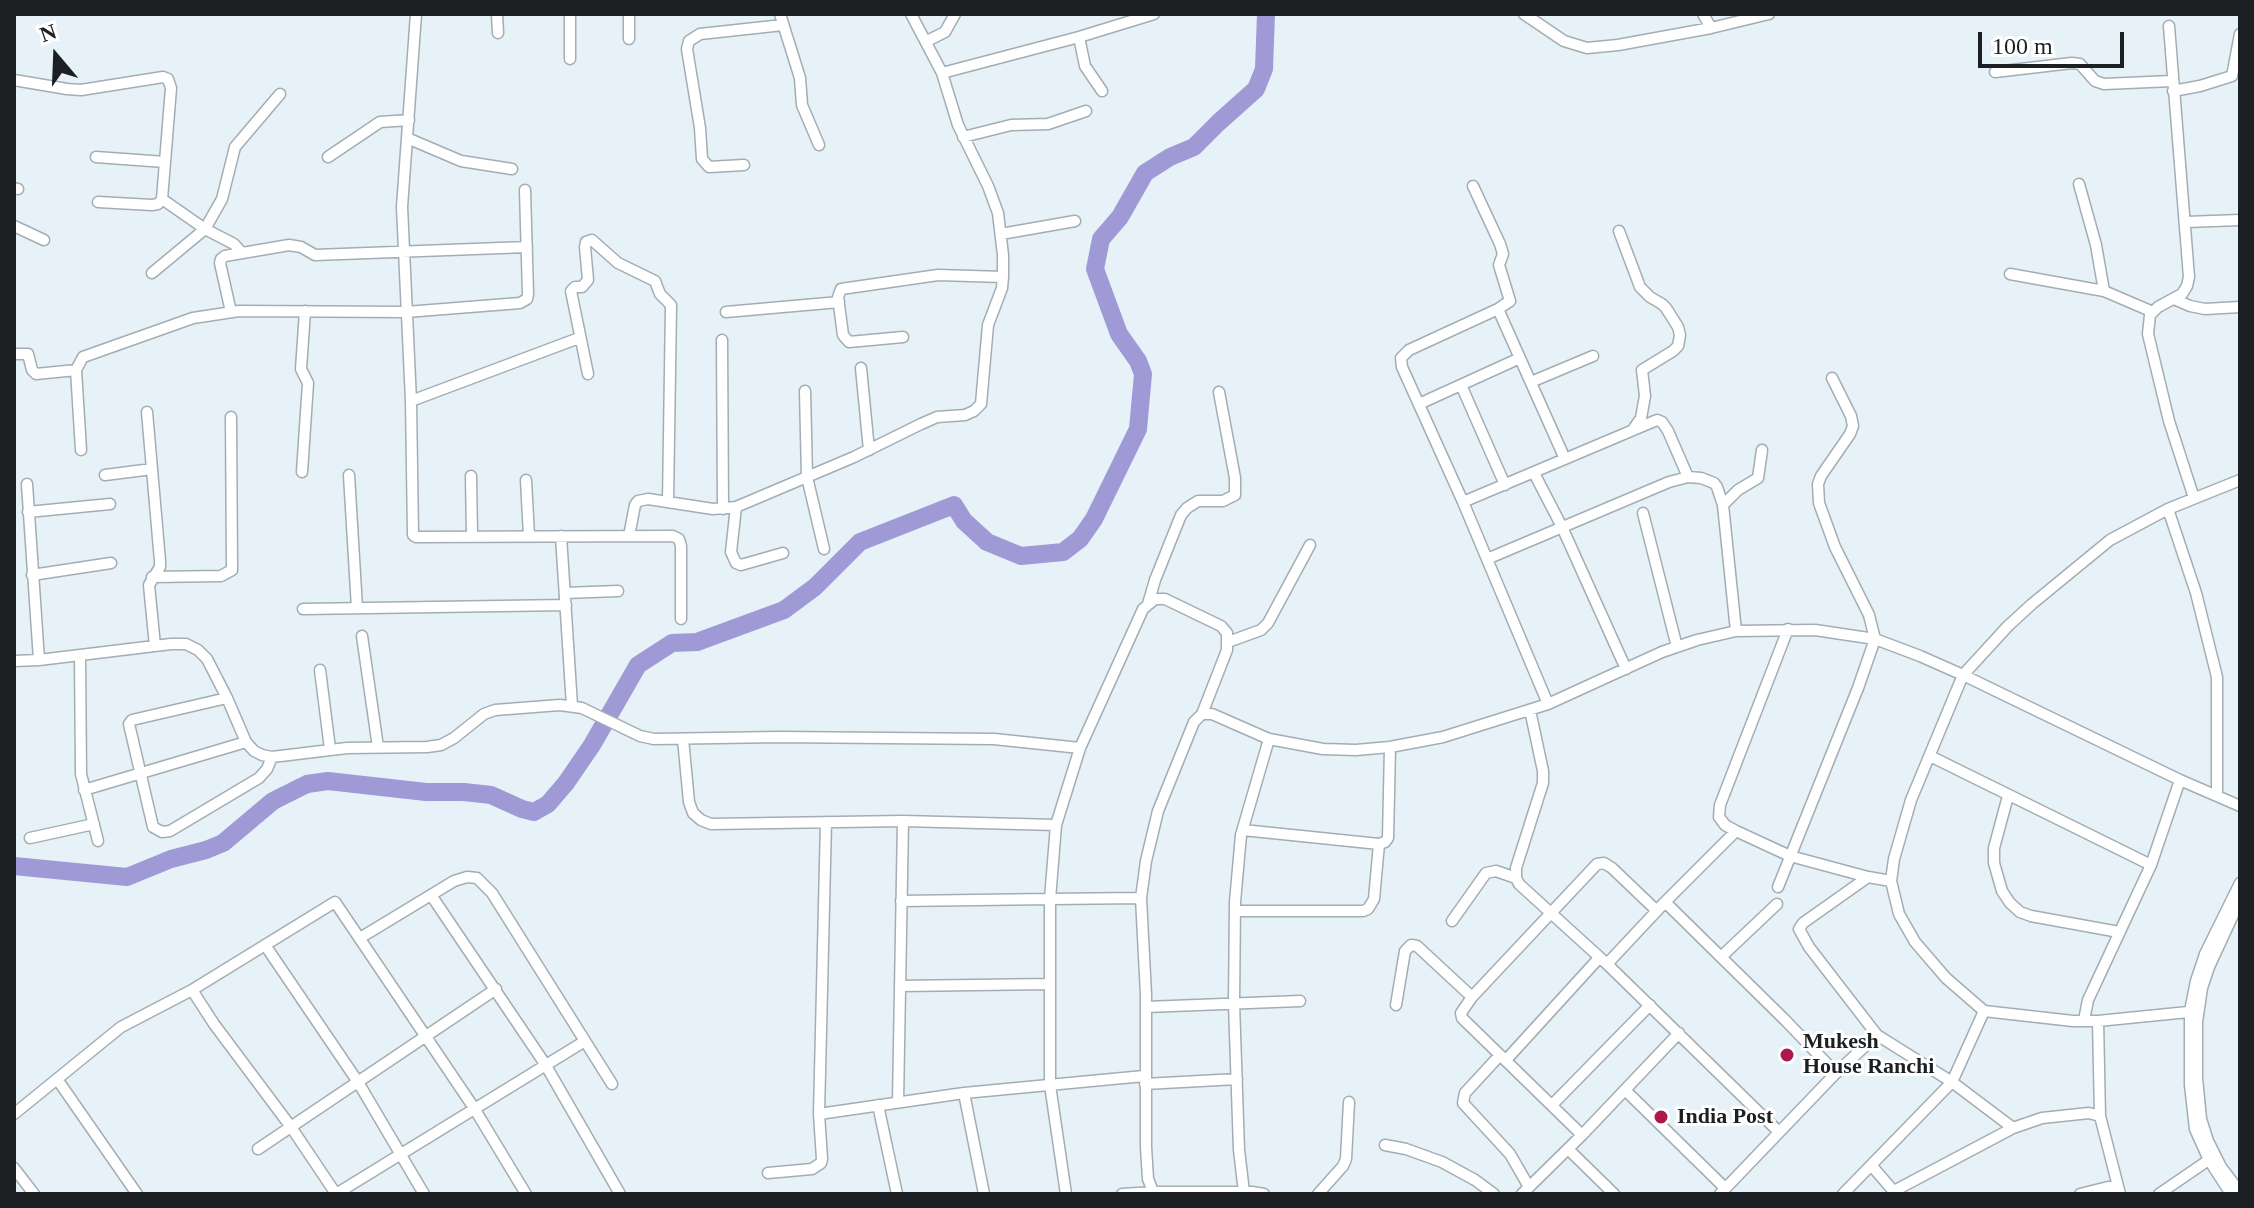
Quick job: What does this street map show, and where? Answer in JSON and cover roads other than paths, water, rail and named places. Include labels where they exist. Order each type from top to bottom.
[{"type":"street","points":[[497,14],[498,33]]},
{"type":"street","points":[[570,14],[570,59]]},
{"type":"street","points":[[629,14],[629,39]]},
{"type":"street","points":[[629,536],[638,501],[648,499],[723,509],[736,507],[937,417],[965,415],[981,404],[988,325],[1002,288],[1001,234],[994,200],[963,137],[942,73],[911,14]]},
{"type":"street","points":[[927,41],[945,32],[955,14]]},
{"type":"street","points":[[942,73],[1154,14]]},
{"type":"street","points":[[1524,14],[1578,47],[1618,45],[1769,14]]},
{"type":"street","points":[[1703,14],[1711,28]]},
{"type":"street","points":[[415,15],[402,188],[413,535],[673,536],[679,539],[681,619]]},
{"type":"street","points":[[744,165],[709,167],[702,159],[687,49],[689,41],[700,34],[782,19],[800,78],[802,105],[819,145]]},
{"type":"street","points":[[2169,26],[2189,277],[2185,290],[2153,312],[2147,325],[2169,421],[2194,498]]},
{"type":"street","points":[[1995,72],[2072,63],[2080,64],[2095,81],[2104,84],[2200,86],[2236,78],[2240,34]]},
{"type":"street","points":[[1079,37],[1085,66],[1102,91]]},
{"type":"street","points":[[14,80],[81,90],[163,77],[171,82],[162,199],[152,205],[98,202]]},
{"type":"street","points":[[152,273],[205,229],[222,199],[235,147],[280,94]]},
{"type":"street","points":[[963,137],[1011,125],[1048,124],[1086,111]]},
{"type":"street","points":[[328,157],[380,122],[409,120]]},
{"type":"street","points":[[407,138],[461,161],[512,169]]},
{"type":"street","points":[[96,157],[165,162]]},
{"type":"street","points":[[2079,184],[2096,245],[2104,291]]},
{"type":"street","points":[[1473,186],[1503,254],[1499,265],[1509,304],[1409,350],[1401,358],[1402,367],[1548,704]]},
{"type":"street","points":[[81,450],[76,370],[83,357],[193,318],[231,312],[406,312],[520,303],[527,299],[525,190]]},
{"type":"street","points":[[162,199],[205,229],[234,244],[242,253]]},
{"type":"street","points":[[2186,222],[2240,220]]},
{"type":"street","points":[[1001,234],[1075,221]]},
{"type":"street","points":[[14,226],[44,240]]},
{"type":"street","points":[[1619,231],[1640,287],[1666,308],[1680,335],[1678,346],[1673,351],[1642,370],[1645,396],[1641,418],[1633,430]]},
{"type":"street","points":[[588,374],[571,291],[582,287],[588,280],[585,247],[586,242],[592,240],[618,263],[655,281],[660,294],[671,305],[668,502]]},
{"type":"street","points":[[231,312],[220,263],[225,256],[289,245],[301,247],[315,255],[527,247]]},
{"type":"street","points":[[903,337],[849,342],[843,335],[839,292],[844,288],[949,274],[1003,277]]},
{"type":"street","points":[[2010,274],[2104,291],[2153,312]]},
{"type":"street","points":[[2174,299],[2205,309],[2240,307]]},
{"type":"street","points":[[726,312],[839,302]]},
{"type":"street","points":[[1498,309],[1565,459]]},
{"type":"street","points":[[302,472],[308,390],[301,369],[305,311]]},
{"type":"street","points":[[411,401],[579,338]]},
{"type":"street","points":[[722,340],[723,509]]},
{"type":"street","points":[[14,354],[28,354],[36,374],[76,370]]},
{"type":"street","points":[[1531,382],[1593,356]]},
{"type":"street","points":[[1419,404],[1520,358]]},
{"type":"street","points":[[861,368],[869,450]]},
{"type":"street","points":[[1778,887],[1875,639],[1869,615],[1835,547],[1819,503],[1818,484],[1821,476],[1853,426],[1832,378]]},
{"type":"street","points":[[1461,385],[1505,485]]},
{"type":"street","points":[[805,391],[807,477],[824,549]]},
{"type":"street","points":[[1148,604],[1181,515],[1198,501],[1223,501],[1235,495],[1235,478],[1219,392]]},
{"type":"street","points":[[147,412],[160,561],[160,567],[149,585],[155,646]]},
{"type":"street","points":[[152,577],[221,576],[232,570],[231,417]]},
{"type":"street","points":[[1463,502],[1652,421],[1662,422],[1668,431],[1688,477]]},
{"type":"street","points":[[1723,505],[1738,490],[1758,478],[1762,450]]},
{"type":"street","points":[[105,475],[152,469]]},
{"type":"street","points":[[1534,473],[1562,527],[1626,669]]},
{"type":"street","points":[[349,475],[357,608]]},
{"type":"street","points":[[471,476],[472,536]]},
{"type":"street","points":[[1487,559],[1649,490],[1688,477],[1701,478],[1714,483],[1723,505],[1736,631]]},
{"type":"street","points":[[526,480],[529,536]]},
{"type":"street","points":[[2194,1011],[2073,1021],[1984,1011],[1946,978],[1915,942],[1899,914],[1891,881],[1905,819],[1963,675],[2008,626],[2076,565],[2121,533],[2168,509],[2240,480]]},
{"type":"street","points":[[27,484],[39,660]]},
{"type":"street","points":[[28,512],[110,504]]},
{"type":"street","points":[[736,507],[731,552],[736,563],[741,565],[783,553]]},
{"type":"street","points":[[2168,509],[2196,593],[2217,677],[2217,795]]},
{"type":"street","points":[[1643,513],[1677,647]]},
{"type":"street","points":[[561,536],[577,707]]},
{"type":"street","points":[[1228,642],[1261,630],[1268,623],[1310,545]]},
{"type":"street","points":[[32,575],[111,563]]},
{"type":"street","points":[[303,609],[566,599],[618,591]]},
{"type":"street","points":[[1066,1194],[1050,1085],[1050,899],[1056,825],[1080,748],[1143,609],[1155,599],[1165,599],[1221,626],[1227,633],[1228,642],[1202,714],[1194,722],[1158,811],[1141,898],[1148,1179],[1154,1193]]},
{"type":"street","points":[[1788,629],[1720,805],[1720,820],[1736,831],[1790,856],[1891,881]]},
{"type":"street","points":[[1202,714],[1212,714],[1269,739],[1323,749],[1390,747],[1443,737],[1548,704],[1677,647],[1736,631],[1788,629],[1834,632],[1875,639],[1963,675],[2240,806]]},
{"type":"street","points":[[362,636],[378,747]]},
{"type":"street","points":[[14,661],[186,644],[207,659],[246,742],[254,751],[272,757],[330,749],[441,745],[484,714],[495,710],[577,707],[640,736],[654,739],[994,739],[1080,748]]},
{"type":"street","points":[[80,655],[81,765],[84,790],[98,841]]},
{"type":"street","points":[[320,670],[330,749]]},
{"type":"street","points":[[227,698],[132,720],[128,728],[153,827],[162,832],[170,831],[259,778],[272,757]]},
{"type":"street","points":[[1530,710],[1543,783],[1516,868],[1519,884],[1650,1005],[1779,1132]]},
{"type":"street","points":[[683,739],[689,802],[693,813],[711,824],[903,821],[1056,825]]},
{"type":"street","points":[[1244,1192],[1239,1150],[1234,1004],[1235,911],[1243,830],[1269,739]]},
{"type":"street","points":[[84,790],[246,742]]},
{"type":"street","points":[[1243,830],[1379,844],[1388,838],[1390,747]]},
{"type":"street","points":[[1930,756],[2151,865]]},
{"type":"street","points":[[2084,1020],[2088,1000],[2151,865],[2180,780]]},
{"type":"street","points":[[2008,796],[1994,848],[1994,863],[2002,891],[2010,903],[2031,916],[2119,932]]},
{"type":"street","points":[[898,1102],[903,821]]},
{"type":"street","points":[[768,1173],[812,1169],[821,1163],[819,1114],[826,822]]},
{"type":"street","points":[[30,838],[94,824]]},
{"type":"street","points":[[1679,1033],[1526,1190],[1510,1154],[1463,1103],[1465,1093],[1736,831]]},
{"type":"street","points":[[1235,911],[1368,909],[1374,899],[1379,844]]},
{"type":"street","points":[[1582,1135],[1462,1018],[1463,1009],[1472,997],[1597,864],[1604,863],[1612,868],[1721,957],[1836,1073]]},
{"type":"street","points":[[1452,921],[1486,873],[1496,871],[1516,878]]},
{"type":"street","points":[[1868,877],[1803,923],[1799,929],[1809,947],[1877,1035],[1952,1082],[2013,1128]]},
{"type":"street","points":[[360,938],[454,881],[477,878],[492,893],[612,1084]]},
{"type":"street","points":[[2231,1194],[2195,1129],[2191,1101],[2194,1011],[2201,965],[2240,883]]},
{"type":"street","points":[[431,895],[545,1064],[620,1194]]},
{"type":"street","points":[[901,901],[1141,898]]},
{"type":"street","points":[[2194,1011],[2209,967],[2240,900]]},
{"type":"street","points":[[14,1114],[121,1027],[192,990],[335,902],[427,1036],[526,1194]]},
{"type":"street","points":[[1721,957],[1777,904]]},
{"type":"street","points":[[265,945],[358,1082],[424,1194]]},
{"type":"street","points":[[1396,1005],[1405,951],[1411,945],[1417,946],[1472,997]]},
{"type":"street","points":[[900,986],[1050,984]]},
{"type":"street","points":[[258,1149],[496,989]]},
{"type":"street","points":[[192,990],[336,1194],[585,1041]]},
{"type":"street","points":[[1146,1007],[1300,1001]]},
{"type":"street","points":[[1552,1105],[1650,1005]]},
{"type":"street","points":[[1843,1194],[1952,1082],[1984,1011]]},
{"type":"street","points":[[2098,1021],[2100,1116],[2119,1191]]},
{"type":"street","points":[[1625,1090],[1722,1191],[1877,1035]]},
{"type":"street","points":[[57,1079],[137,1194]]},
{"type":"street","points":[[819,1114],[964,1093],[1050,1085],[1237,1079]]},
{"type":"street","points":[[964,1093],[984,1194]]},
{"type":"street","points":[[1318,1194],[1346,1159],[1349,1102]]},
{"type":"street","points":[[878,1105],[897,1194]]},
{"type":"street","points":[[1871,1165],[1895,1193],[2013,1128],[2042,1118],[2089,1113],[2100,1116]]},
{"type":"street","points":[[1385,1145],[1442,1162],[1494,1194]]},
{"type":"street","points":[[1568,1149],[1614,1194]]},
{"type":"street","points":[[2212,1158],[2240,1192]]},
{"type":"street","points":[[2159,1194],[2212,1158]]},
{"type":"street","points":[[14,1168],[34,1194]]},
{"type":"street","points":[[2080,1194],[2108,1187],[2119,1191]]},
{"type":"street","points":[[1122,1194],[1264,1194]]},
{"type":"waterway","points":[[14,866],[127,877],[223,843],[273,801],[307,784],[328,781],[426,792],[491,795],[534,812],[548,804],[566,783],[592,745],[638,665],[672,643],[697,642],[784,610],[815,587],[860,542],[954,505],[964,521],[987,542],[1021,556],[1063,552],[1080,539],[1094,519],[1138,429],[1143,374],[1138,361],[1119,334],[1095,269],[1101,239],[1120,217],[1145,173],[1170,157],[1194,147],[1256,89],[1264,69],[1266,14]]},
{"type":"place","name":"Mukesh House Ranchi","points":[[1787,1055]]},
{"type":"place","name":"India Post","points":[[1661,1117]]}]
